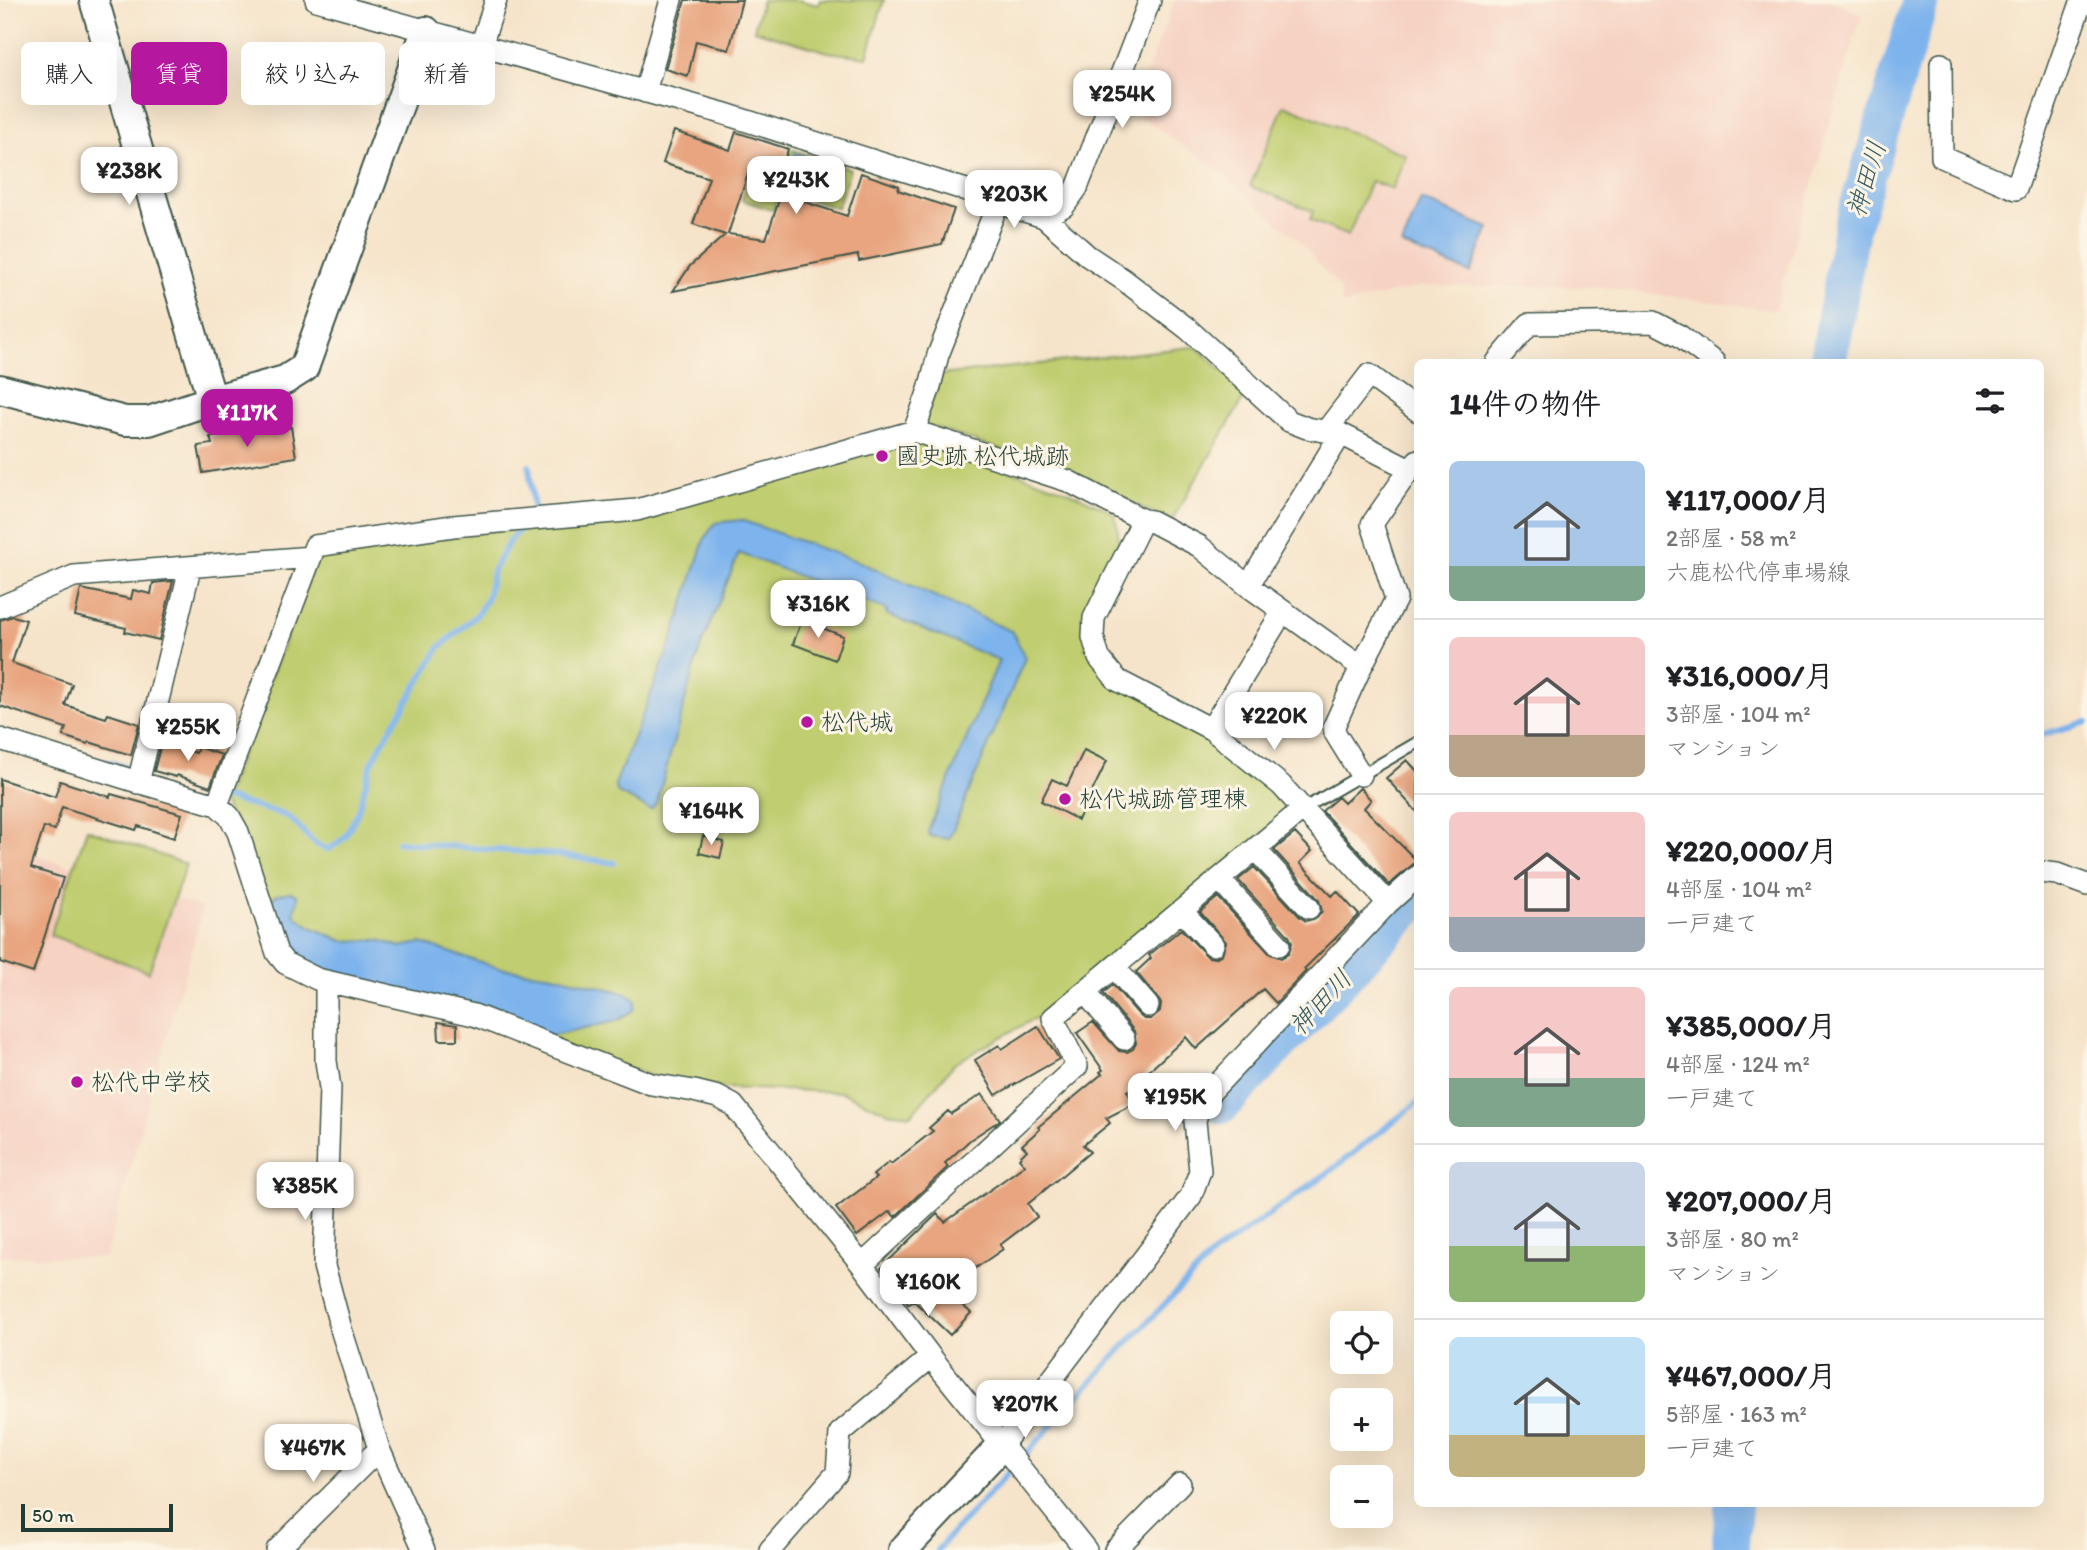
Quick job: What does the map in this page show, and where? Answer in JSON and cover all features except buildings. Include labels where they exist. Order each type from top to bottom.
[{"type":"street","points":[[94,0],[212,400]]},
{"type":"street","points":[[316,0],[466,42]]},
{"type":"street","points":[[482,42],[496,0]]},
{"type":"street","points":[[645,92],[671,0]]},
{"type":"street","points":[[1044,218],[1064,206],[1077,188],[1150,0]]},
{"type":"street","points":[[1941,64],[1942,157],[2016,189],[2082,0]]},
{"type":"street","points":[[0,389],[125,421],[149,421],[285,380],[304,368],[426,31]]},
{"type":"street","points":[[495,50],[722,113],[982,195],[1044,218],[1088,256],[1188,329],[1289,421],[1333,433],[1414,465],[1372,524],[1396,599],[1334,726],[1335,733],[1361,775]]},
{"type":"street","points":[[914,431],[938,355],[998,203]]},
{"type":"street","points":[[1499,359],[1528,324],[1591,321],[1653,322],[1680,336],[1710,359]]},
{"type":"street","points":[[1248,586],[1333,433],[1369,375],[1414,408]]},
{"type":"street","points":[[217,805],[315,546],[373,536],[637,510],[914,431],[1068,481],[1199,546],[1248,586],[1361,667]]},
{"type":"street","points":[[1143,520],[1094,618],[1093,637],[1099,658],[1117,680],[1211,729],[1281,785],[1388,903]]},
{"type":"street","points":[[0,607],[74,576],[311,557]]},
{"type":"street","points":[[138,782],[190,568]]},
{"type":"street","points":[[1211,729],[1283,611]]},
{"type":"street","points":[[0,739],[217,805],[229,816],[238,832],[277,953],[285,963],[326,981],[474,1015],[651,1084],[719,1097],[733,1105],[1086,1550]]},
{"type":"street","points":[[862,1265],[1077,1066],[1053,1018],[1303,809]]},
{"type":"street","points":[[1255,849],[1309,908]]},
{"type":"street","points":[[2044,872],[2057,874],[2087,885]]},
{"type":"street","points":[[1219,879],[1279,945]]},
{"type":"street","points":[[903,1550],[1002,1445],[1191,1196],[1199,1171],[1195,1121],[1200,1103],[1388,903],[1414,880]]},
{"type":"street","points":[[1182,911],[1213,946]]},
{"type":"street","points":[[1115,968],[1148,1006]]},
{"type":"street","points":[[326,981],[326,1060],[330,1088],[324,1266],[379,1449],[424,1550]]},
{"type":"street","points":[[1085,992],[1124,1039]]},
{"type":"street","points":[[770,1550],[837,1472],[840,1433],[931,1357]]},
{"type":"street","points":[[277,1550],[379,1449]]},
{"type":"street","points":[[1115,1550],[1180,1484]]},
{"type":"lane","points":[[1303,809],[1414,744]]},
{"type":"shaded area","points":[[1175,0],[1829,0],[1862,14],[1775,310],[1600,287],[1422,286],[1342,305],[1341,289],[1299,241],[1223,174],[1132,110]]},
{"type":"shaded area","name":"松代中学校","points":[[0,844],[203,908],[105,1258],[0,1256]]},
{"type":"green space","points":[[762,0],[797,0],[818,5],[820,0],[884,0],[867,57],[828,52],[754,30]]},
{"type":"green space","points":[[1284,105],[1406,155],[1392,189],[1371,181],[1348,236],[1310,220],[1313,211],[1250,186]]},
{"type":"green space","points":[[791,149],[850,169],[837,208],[780,190],[773,210],[742,200],[752,168],[781,178]]},
{"type":"green space","points":[[1197,348],[1244,390],[1245,396],[1171,522],[1075,475],[923,424],[941,375]]},
{"type":"green space","points":[[914,438],[1068,491],[1113,512],[1118,528],[1118,548],[1085,648],[1218,742],[1295,806],[1057,1006],[955,1063],[911,1115],[887,1112],[841,1092],[722,1088],[651,1076],[297,962],[223,802],[321,547],[607,520]]},
{"type":"green space","points":[[87,829],[186,864],[149,972],[50,935]]},
{"type":"water","points":[[795,153],[840,168],[837,179],[792,164]]},
{"type":"water","points":[[1421,200],[1489,228],[1470,273],[1402,245]]},
{"type":"water","points":[[741,520],[862,563],[1013,632],[1025,658],[949,839],[930,836],[928,831],[999,660],[886,614],[887,610],[739,553],[699,651],[657,802],[649,809],[618,793],[615,785],[672,640],[704,540],[715,523]]},
{"type":"water","points":[[290,892],[297,895],[294,914],[298,918],[343,941],[379,940],[400,947],[421,943],[499,968],[553,975],[625,993],[636,1000],[634,1010],[617,1021],[548,1036],[324,975],[288,955],[271,901],[276,895]]},
{"type":"waterway","name":"神田川","points":[[1829,359],[1852,226],[1921,0]]},
{"type":"waterway","points":[[529,466],[534,511],[532,516]]},
{"type":"waterway","points":[[222,797],[285,815],[323,848],[330,849],[345,837],[357,814],[371,765],[383,742],[440,647],[477,615],[487,598],[493,571],[511,538],[526,525]]},
{"type":"waterway","points":[[2044,734],[2087,722]]},
{"type":"waterway","points":[[108,762],[138,771]]},
{"type":"waterway","points":[[398,842],[559,855],[614,863]]},
{"type":"waterway","name":"神田川","points":[[1222,1105],[1414,902]]},
{"type":"waterway","points":[[1026,1454],[1109,1362],[1213,1254],[1329,1172],[1414,1105]]},
{"type":"waterway","points":[[937,1550],[1007,1474]]},
{"type":"waterway","points":[[1730,1550],[1734,1507]]},
{"type":"place","name":"國史跡 松代城跡","points":[[882,456]]},
{"type":"place","name":"松代城","points":[[807,722]]},
{"type":"place","name":"松代城跡管理棟","points":[[1065,799]]},
{"type":"place","name":"松代中学校","points":[[77,1082]]}]
